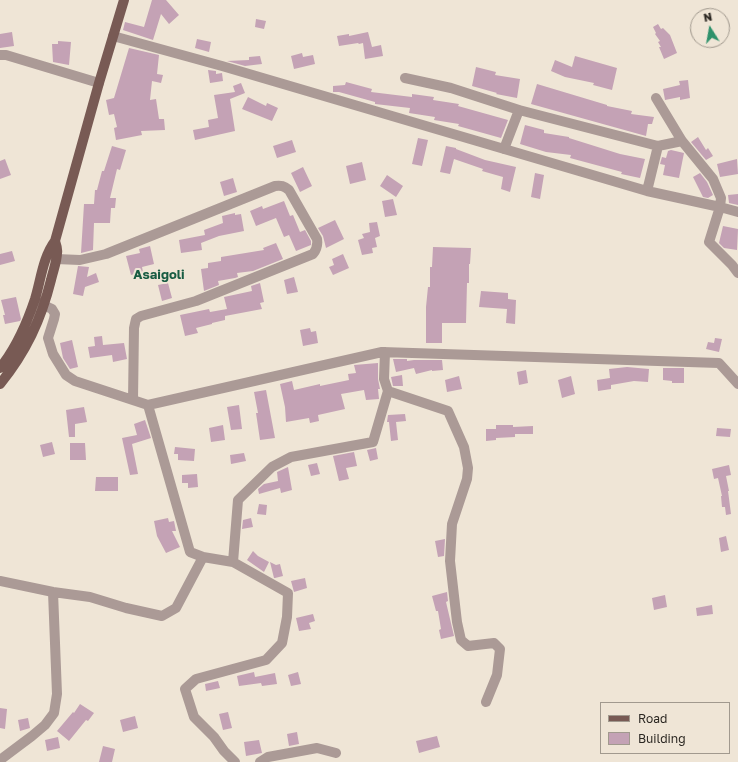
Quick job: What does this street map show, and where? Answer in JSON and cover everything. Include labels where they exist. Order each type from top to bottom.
[{"type":"main road","points":[[0,384],[26,348],[34,332],[48,250],[55,241],[124,0]]},
{"type":"main road","points":[[0,368],[39,302],[58,253],[55,241]]},
{"type":"street","points":[[113,36],[222,66],[647,191],[738,212]]},
{"type":"street","points":[[0,55],[6,55],[99,83]]},
{"type":"street","points":[[405,78],[451,88],[519,110],[658,146],[682,141]]},
{"type":"street","points":[[656,98],[682,141],[713,179],[722,198],[709,242],[738,273]]},
{"type":"street","points":[[504,149],[519,110]]},
{"type":"street","points":[[647,191],[658,146]]},
{"type":"street","points":[[56,259],[80,260],[106,254],[280,185],[289,190],[317,239],[318,244],[313,254],[196,301],[140,316],[136,319],[134,328],[133,400]]},
{"type":"street","points":[[39,302],[52,309],[55,314],[48,338],[53,354],[66,375],[75,381],[148,405],[385,352],[719,362],[738,384]]},
{"type":"street","points":[[234,562],[238,500],[272,467],[291,457],[373,442],[388,391],[384,380],[385,352]]},
{"type":"street","points":[[388,391],[448,412],[464,447],[468,468],[467,478],[452,524],[450,561],[457,622],[461,640],[468,646],[494,643],[500,649],[497,675],[486,702]]},
{"type":"street","points":[[148,405],[190,552],[203,557],[234,562],[288,593],[287,617],[282,643],[266,660],[196,679],[185,689],[194,717],[214,737],[224,751],[235,762]]},
{"type":"street","points":[[0,582],[53,592],[90,596],[126,608],[162,616],[176,608],[203,557]]},
{"type":"street","points":[[0,760],[45,725],[54,713],[57,694],[53,592]]},
{"type":"street","points":[[260,762],[268,757],[318,748],[336,753]]},
{"type":"building","points":[[152,0],[166,0],[179,15],[169,24],[161,14],[153,40],[123,30],[125,22],[144,27]]},
{"type":"building","points":[[256,19],[266,21],[264,29],[255,27]]},
{"type":"building","points":[[658,24],[661,29],[663,28],[670,35],[677,53],[664,59],[659,47],[661,47],[658,42],[660,41],[655,34],[656,33],[653,27]]},
{"type":"building","points":[[12,32],[14,46],[0,48],[0,34]]},
{"type":"building","points":[[368,32],[372,47],[381,45],[383,56],[365,59],[363,43],[339,46],[337,36],[349,34],[349,36]]},
{"type":"building","points":[[197,39],[211,42],[209,52],[195,48]]},
{"type":"building","points":[[58,41],[71,42],[69,65],[53,62],[52,44],[58,44]]},
{"type":"building","points":[[129,48],[159,55],[157,74],[163,75],[161,83],[152,81],[150,100],[156,99],[159,119],[164,119],[165,130],[141,131],[142,135],[116,140],[114,128],[117,127],[114,114],[109,115],[106,100],[114,98]]},
{"type":"building","points":[[302,53],[303,57],[313,55],[315,64],[294,69],[291,56]]},
{"type":"building","points":[[260,56],[262,64],[245,66],[227,61],[249,60],[249,57]]},
{"type":"building","points":[[575,56],[617,68],[612,90],[593,85],[594,83],[565,77],[551,71],[555,60],[572,67]]},
{"type":"building","points":[[476,67],[496,72],[495,75],[520,79],[517,98],[496,94],[497,93],[472,86]]},
{"type":"building","points":[[208,70],[216,71],[216,74],[222,73],[223,81],[210,83]]},
{"type":"building","points":[[688,80],[690,98],[680,100],[680,97],[665,100],[663,89],[680,85],[679,81]]},
{"type":"building","points":[[346,82],[372,89],[371,92],[412,97],[412,94],[434,97],[433,100],[459,104],[458,106],[508,120],[501,138],[458,126],[459,124],[434,120],[435,117],[409,113],[410,108],[375,104],[375,102],[339,92],[333,92],[333,86],[345,85]]},
{"type":"building","points":[[241,83],[245,93],[230,99],[235,131],[195,140],[193,130],[209,127],[208,120],[218,118],[214,95],[235,92],[233,86]]},
{"type":"building","points":[[537,84],[607,106],[632,111],[631,114],[654,117],[652,124],[648,124],[646,136],[531,104]]},
{"type":"building","points":[[248,97],[266,106],[267,103],[278,108],[272,121],[242,109]]},
{"type":"building","points":[[525,125],[544,130],[544,133],[569,137],[620,154],[645,159],[640,178],[621,174],[622,172],[570,158],[571,155],[546,152],[520,144]]},
{"type":"building","points":[[698,137],[706,150],[708,148],[713,156],[706,160],[691,142]]},
{"type":"building","points":[[418,138],[428,140],[422,166],[412,164]]},
{"type":"building","points":[[292,140],[296,152],[277,158],[273,146]]},
{"type":"building","points":[[112,146],[126,150],[120,170],[117,169],[110,198],[116,198],[115,208],[111,208],[110,223],[94,223],[93,250],[81,253],[84,204],[94,204],[95,190],[97,190],[102,171],[104,171]]},
{"type":"building","points":[[446,146],[456,148],[485,160],[516,167],[510,192],[501,189],[503,177],[482,171],[483,169],[454,159],[450,174],[440,172]]},
{"type":"building","points":[[671,150],[684,153],[679,178],[663,175],[665,165],[660,164],[662,157],[666,158],[668,151]]},
{"type":"building","points":[[5,159],[11,175],[0,179],[0,161]]},
{"type":"building","points":[[737,159],[738,174],[720,177],[717,164]]},
{"type":"building","points":[[362,162],[366,180],[350,184],[346,166]]},
{"type":"building","points":[[303,167],[312,186],[300,192],[291,173]]},
{"type":"building","points":[[535,173],[544,175],[540,199],[531,197]]},
{"type":"building","points":[[700,173],[707,182],[713,195],[708,198],[703,197],[693,177]]},
{"type":"building","points":[[387,175],[403,186],[396,197],[380,186]]},
{"type":"building","points":[[233,178],[237,192],[224,196],[220,182]]},
{"type":"building","points":[[738,194],[738,205],[729,203],[728,195]]},
{"type":"building","points":[[393,199],[397,215],[385,217],[382,201]]},
{"type":"building","points":[[284,201],[290,216],[293,215],[300,232],[305,230],[311,241],[311,245],[296,251],[289,235],[284,237],[276,218],[256,226],[250,211],[262,206],[263,209]]},
{"type":"building","points":[[235,213],[235,215],[241,214],[244,231],[219,236],[201,243],[202,250],[181,253],[179,240],[205,235],[204,230],[223,223],[222,216]]},
{"type":"building","points":[[335,220],[344,239],[326,248],[323,236],[318,228]]},
{"type":"building","points":[[377,222],[380,236],[375,238],[377,247],[372,248],[373,253],[362,255],[358,240],[364,238],[362,234],[370,232],[369,223]]},
{"type":"building","points":[[723,226],[738,229],[737,250],[724,248],[719,243]]},
{"type":"building","points":[[276,243],[283,259],[253,271],[237,273],[238,277],[218,281],[219,285],[204,291],[201,269],[208,268],[208,263],[221,261],[221,257],[264,250],[263,248]]},
{"type":"building","points":[[150,246],[154,264],[142,267],[143,272],[131,275],[126,256],[140,253],[139,249]]},
{"type":"building","points":[[433,247],[471,248],[469,283],[467,283],[466,323],[442,323],[442,343],[426,343],[426,307],[428,287],[430,287],[430,267],[432,267]]},
{"type":"building","points":[[12,251],[15,261],[0,265],[0,254]]},
{"type":"building","points":[[343,254],[349,268],[333,275],[329,267],[334,265],[332,259]]},
{"type":"building","points":[[78,266],[89,267],[87,277],[96,273],[99,282],[85,287],[83,296],[73,294]]},
{"type":"building","points":[[294,277],[298,292],[287,294],[284,280]]},
{"type":"building","points":[[168,283],[172,298],[162,301],[158,285]]},
{"type":"building","points":[[260,283],[264,302],[260,303],[262,309],[225,316],[225,320],[196,328],[198,333],[185,336],[180,315],[209,309],[210,312],[227,309],[224,297],[252,291],[251,286]]},
{"type":"building","points":[[481,291],[508,293],[508,299],[516,300],[515,324],[506,323],[507,309],[479,307]]},
{"type":"building","points":[[16,297],[21,319],[20,321],[5,324],[3,315],[5,315],[1,300]]},
{"type":"building","points":[[310,328],[311,332],[316,331],[318,343],[303,346],[300,330]]},
{"type":"building","points":[[102,336],[103,345],[124,343],[127,359],[113,362],[112,355],[90,358],[88,347],[95,346],[94,337]]},
{"type":"building","points":[[715,338],[722,339],[719,352],[706,349],[708,342],[714,343]]},
{"type":"building","points":[[72,340],[78,367],[70,369],[63,358],[60,343]]},
{"type":"building","points":[[393,359],[407,359],[407,361],[442,360],[443,370],[432,370],[416,374],[414,368],[396,372]]},
{"type":"building","points":[[378,363],[378,379],[380,389],[378,389],[379,399],[366,400],[364,390],[341,394],[345,409],[318,415],[319,421],[310,423],[309,418],[286,422],[285,407],[280,384],[292,381],[294,390],[320,384],[320,386],[349,380],[348,374],[356,373],[354,365]]},
{"type":"building","points":[[627,367],[649,369],[648,382],[634,381],[611,385],[611,389],[598,391],[597,380],[610,378],[609,369]]},
{"type":"building","points":[[663,368],[684,368],[684,383],[672,383],[672,381],[663,380]]},
{"type":"building","points":[[526,370],[528,383],[519,385],[517,372]]},
{"type":"building","points":[[402,375],[403,386],[393,386],[391,377]]},
{"type":"building","points":[[459,376],[462,389],[447,392],[445,380]]},
{"type":"building","points":[[571,376],[575,394],[562,398],[558,380]]},
{"type":"building","points":[[266,390],[275,438],[260,440],[256,413],[258,413],[254,392]]},
{"type":"building","points":[[239,405],[242,429],[231,430],[227,407]]},
{"type":"building","points":[[84,407],[87,422],[75,424],[75,437],[69,437],[66,410]]},
{"type":"building","points":[[405,414],[406,421],[396,422],[398,440],[391,441],[389,422],[387,422],[388,415]]},
{"type":"building","points":[[145,420],[151,438],[132,444],[138,474],[130,475],[122,438],[137,435],[134,424]]},
{"type":"building","points":[[223,425],[225,440],[211,442],[209,428]]},
{"type":"building","points":[[496,425],[513,425],[513,427],[533,426],[533,434],[515,434],[515,437],[496,438],[496,440],[486,441],[486,429],[496,429]]},
{"type":"building","points":[[717,428],[731,429],[730,437],[716,436]]},
{"type":"building","points":[[52,442],[55,454],[43,457],[40,445]]},
{"type":"building","points":[[70,443],[85,443],[86,460],[70,460]]},
{"type":"building","points":[[175,447],[195,449],[194,461],[178,460],[178,454],[174,454]]},
{"type":"building","points":[[376,448],[378,459],[370,461],[367,450]]},
{"type":"building","points":[[354,452],[357,466],[346,468],[349,479],[339,481],[333,456]]},
{"type":"building","points":[[244,453],[246,461],[231,464],[230,455]]},
{"type":"building","points":[[317,463],[320,474],[311,476],[308,465]]},
{"type":"building","points":[[729,465],[731,475],[726,476],[731,514],[726,515],[725,507],[722,507],[722,496],[718,478],[714,479],[712,469]]},
{"type":"building","points":[[288,467],[292,490],[281,493],[280,488],[259,494],[258,489],[264,484],[278,481],[277,472]]},
{"type":"building","points":[[197,474],[198,487],[188,488],[188,483],[182,483],[182,475]]},
{"type":"building","points":[[96,477],[118,477],[118,491],[95,491]]},
{"type":"building","points":[[259,504],[267,505],[266,515],[257,514]]},
{"type":"building","points":[[168,518],[169,522],[174,521],[176,531],[172,531],[180,547],[166,553],[157,536],[154,521]]},
{"type":"building","points":[[251,518],[253,527],[242,529],[243,520]]},
{"type":"building","points":[[726,536],[729,550],[721,552],[719,538]]},
{"type":"building","points":[[445,539],[444,556],[438,557],[435,541]]},
{"type":"building","points":[[253,551],[258,556],[269,562],[264,572],[247,560]]},
{"type":"building","points":[[270,562],[276,565],[280,564],[283,576],[274,578]]},
{"type":"building","points":[[305,578],[307,588],[294,592],[291,581]]},
{"type":"building","points":[[447,592],[448,601],[446,602],[454,636],[441,639],[438,611],[436,611],[432,596]]},
{"type":"building","points":[[665,595],[667,607],[654,610],[652,598]]},
{"type":"building","points":[[712,605],[713,614],[697,616],[696,608]]},
{"type":"building","points":[[313,614],[315,621],[309,623],[311,629],[299,631],[296,618]]},
{"type":"building","points":[[254,672],[255,677],[275,673],[277,684],[262,686],[261,683],[239,686],[237,676]]},
{"type":"building","points":[[298,672],[301,684],[291,686],[288,675]]},
{"type":"building","points":[[218,681],[220,688],[206,691],[205,684]]},
{"type":"building","points":[[80,704],[94,713],[88,721],[86,720],[69,741],[57,731],[73,712],[74,713]]},
{"type":"building","points":[[0,708],[7,709],[5,729],[0,728]]},
{"type":"building","points":[[228,712],[232,728],[223,730],[219,714]]},
{"type":"building","points":[[135,716],[138,728],[123,732],[120,720]]},
{"type":"building","points":[[28,718],[30,728],[20,731],[18,720]]},
{"type":"building","points":[[297,732],[299,744],[289,746],[287,734]]},
{"type":"building","points":[[437,736],[440,747],[419,753],[416,741]]},
{"type":"building","points":[[58,737],[60,748],[47,751],[45,740]]},
{"type":"building","points":[[259,740],[262,753],[246,756],[244,742]]},
{"type":"building","points":[[103,746],[115,749],[112,762],[99,762]]},
{"type":"district","name":"Asaigoli","points":[[159,275]]}]
